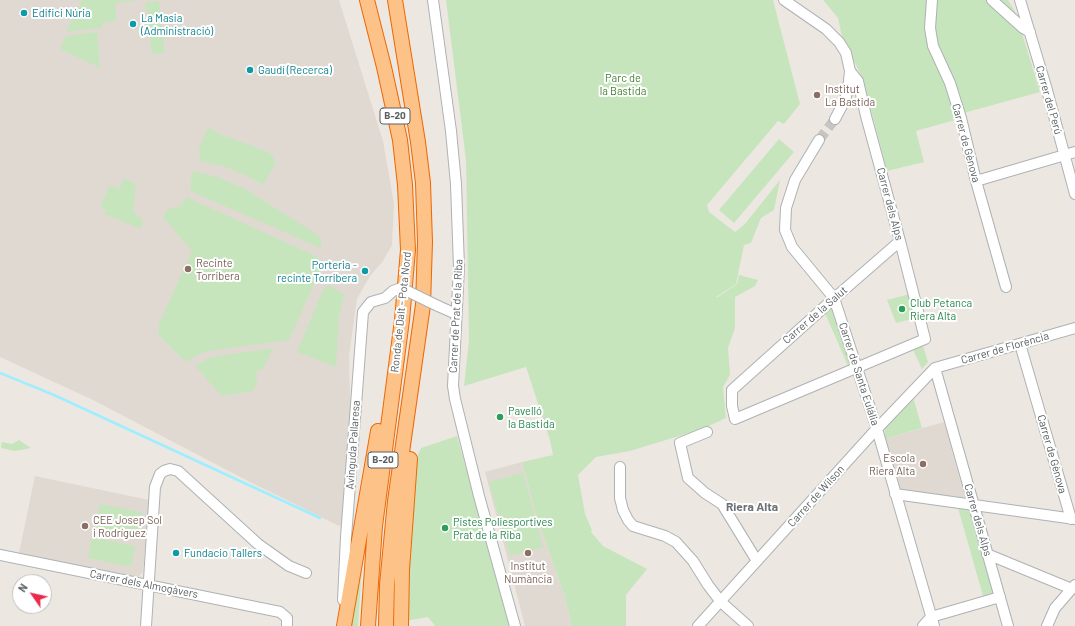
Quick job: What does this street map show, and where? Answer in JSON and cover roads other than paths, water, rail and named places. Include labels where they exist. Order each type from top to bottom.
[{"type":"highway","name":"Ronda de Dalt - Pota Nord","points":[[367,0],[384,66],[400,140],[405,185],[408,250],[375,526],[368,626]]},
{"type":"highway","name":"Ronda de Dalt - Pota Nord","points":[[386,626],[387,585],[395,501],[423,305],[425,242],[423,183],[409,83],[395,0]]},
{"type":"highway","points":[[343,626],[403,292]]},
{"type":"highway","points":[[401,626],[402,570],[406,506],[418,399],[423,305]]},
{"type":"street","name":"Carrer de Prat de la Riba","points":[[433,0],[451,131],[456,184],[459,248],[453,386],[479,496],[515,626]]},
{"type":"street","points":[[784,0],[826,29],[839,42],[846,54],[850,71],[846,96],[835,119]]},
{"type":"street","name":"Carrer de Gènova","points":[[932,0],[930,28],[933,46],[950,83],[961,118],[976,181],[1006,287]]},
{"type":"street","points":[[992,0],[1023,28],[1030,32]]},
{"type":"street","name":"Carrer del Perú","points":[[1020,2],[1030,32],[1075,194]]},
{"type":"street","name":"Carrer dels Alps","points":[[850,71],[858,82],[925,340],[857,368]]},
{"type":"street","name":"Carrer de Santa Eulália","points":[[819,140],[795,180],[786,208],[785,230],[792,247],[834,298],[877,429],[933,621]]},
{"type":"street","points":[[976,181],[1075,152]]},
{"type":"street","name":"Carrer de la Salut","points":[[857,368],[735,419],[732,406],[732,390],[834,298],[900,242]]},
{"type":"street","name":"Avinguda Pallaresa","points":[[343,626],[346,537],[363,312],[370,302],[385,298],[393,291],[403,292]]},
{"type":"street","points":[[403,292],[456,314]]},
{"type":"street","name":"Carrer de Florència","points":[[934,368],[1075,328]]},
{"type":"street","name":"Carrer de Gènova","points":[[1020,344],[1073,519]]},
{"type":"street","name":"Carrer dels Alps","points":[[934,368],[1008,626]]},
{"type":"street","name":"Carrer de Wilson","points":[[698,626],[934,368]]},
{"type":"street","points":[[707,432],[680,443],[688,478],[705,493],[722,504],[757,561]]},
{"type":"street","points":[[620,466],[620,498],[623,510],[628,520],[633,526],[665,536],[676,542],[693,561],[721,602],[748,626]]},
{"type":"street","points":[[146,626],[155,487],[160,474],[164,471],[175,470],[262,547],[289,566],[306,573]]},
{"type":"street","points":[[895,494],[1073,519]]},
{"type":"street","points":[[987,554],[1074,587],[1055,608],[1046,626]]},
{"type":"street","name":"Carrer dels Almogàvers","points":[[0,555],[280,612],[287,622]]},
{"type":"street","points":[[923,626],[1000,597]]},
{"type":"waterway","points":[[0,373],[54,395],[320,518]]},
{"type":"tunnel","points":[[819,140],[835,119]]},
{"type":"place","name":"Edifici Núria","points":[[24,13]]},
{"type":"place","name":"La Masia (Administració)","points":[[133,24]]},
{"type":"place","name":"Gaudí (Recerca)","points":[[250,70]]},
{"type":"place","name":"Institut La Bastida","points":[[817,95]]},
{"type":"place","name":"Recinte Torribera","points":[[188,269]]},
{"type":"place","name":"Porteria - recinte Torribera","points":[[365,271]]},
{"type":"place","name":"Club Petanca Riera Alta","points":[[902,309]]},
{"type":"place","name":"Pavelló la Bastida","points":[[500,417]]},
{"type":"place","name":"Escola Riera Alta","points":[[923,464]]},
{"type":"place","name":"CEE Josep Sol i Rodríguez","points":[[85,526]]},
{"type":"place","name":"Pistes Poliesportives Prat de la Riba","points":[[445,528]]},
{"type":"place","name":"Fundacio Tallers","points":[[176,553]]},
{"type":"place","name":"Institut Numància","points":[[528,553]]},
{"type":"district","name":"Riera Alta","points":[[752,507]]},
{"type":"park label","name":"Parc de la Bastida","points":[[623,84]]}]
